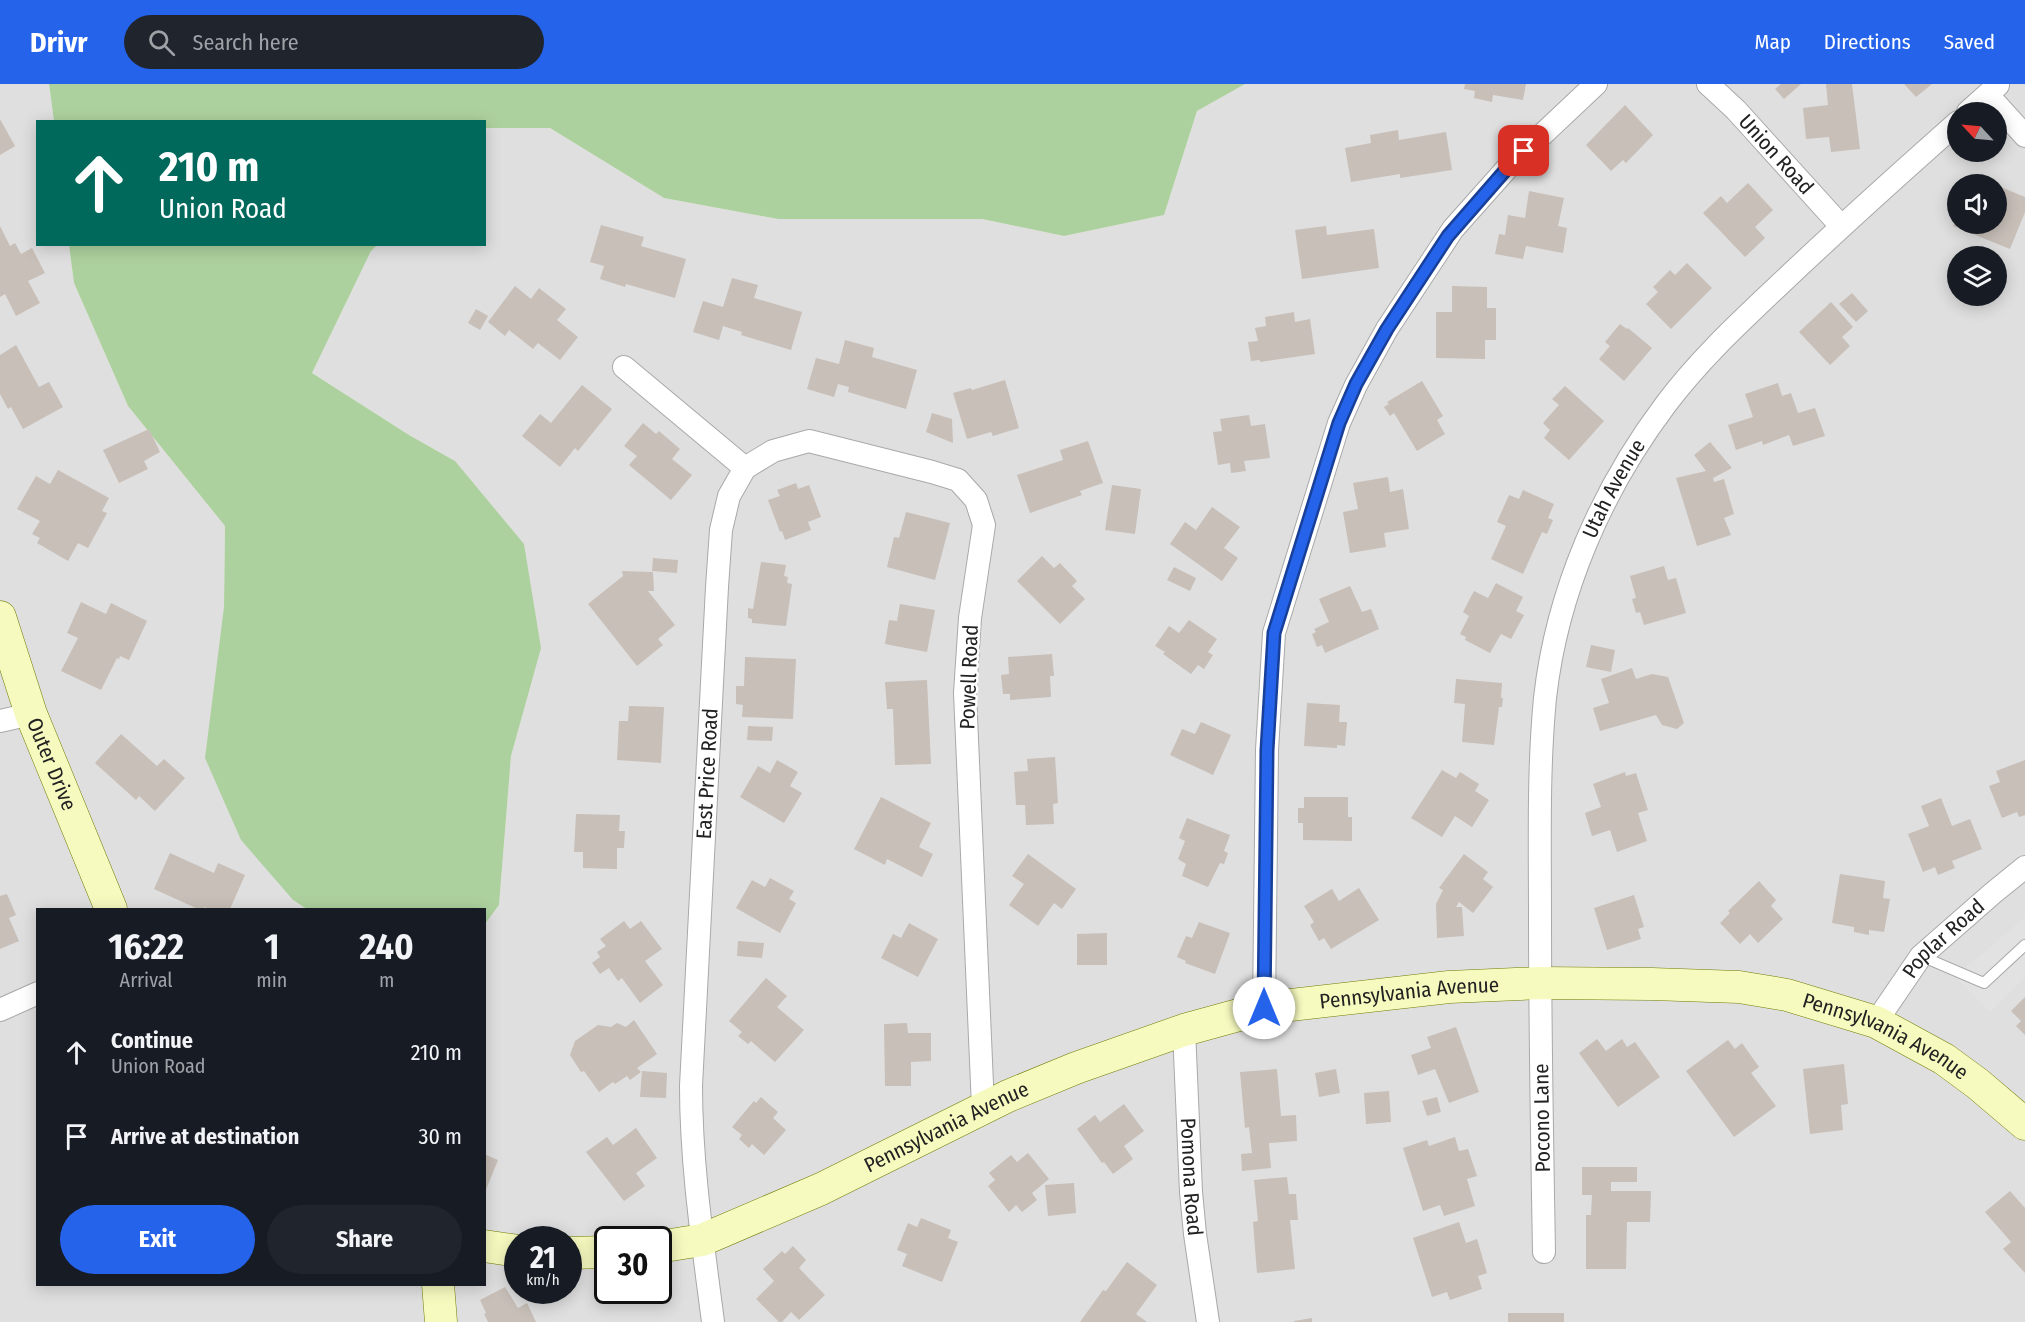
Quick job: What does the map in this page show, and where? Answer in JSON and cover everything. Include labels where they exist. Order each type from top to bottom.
[{"type":"street","points":[[1264,1008],[1267,750],[1274,633],[1339,423],[1356,384],[1387,329],[1453,229],[1510,165],[1596,84]]},
{"type":"street","name":"Union Road","points":[[1708,84],[1736,110],[1841,226]]},
{"type":"street","points":[[1979,102],[1993,89],[2025,136]]},
{"type":"street","name":"Utah Avenue","points":[[1540,983],[1541,782],[1545,699],[1549,670],[1567,593],[1584,547],[1618,478],[1639,443],[1673,395],[1717,344],[1841,226],[1947,132]]},
{"type":"street","points":[[624,367],[745,468]]},
{"type":"street","name":"Powell Road","points":[[745,468],[772,451],[809,441],[958,480],[976,500],[984,525],[970,618],[965,693],[983,1107]]},
{"type":"street","name":"East Price Road","points":[[713,1322],[702,1240],[691,1122],[691,1086],[721,530],[729,496],[745,468]]},
{"type":"street","name":"Outer Drive","points":[[0,617],[31,714],[111,908]]},
{"type":"street","points":[[0,721],[31,714]]},
{"type":"street","name":"Poplar Road","points":[[1876,1022],[1921,956],[2025,867]]},
{"type":"street","name":"Pennsylvania Avenue","points":[[672,1244],[702,1240],[821,1189],[983,1107],[1076,1068],[1185,1030],[1264,1008],[1449,987],[1540,983],[1739,987],[1787,995],[1876,1022],[1944,1059],[2025,1124]]},
{"type":"street","name":"Pocono Lane","points":[[1540,983],[1544,1252]]},
{"type":"street","points":[[0,1010],[36,994]]},
{"type":"street","name":"Pomona Road","points":[[1185,1030],[1191,1192],[1208,1322]]},
{"type":"street","points":[[486,1246],[504,1249]]},
{"type":"street","points":[[438,1286],[441,1322]]},
{"type":"lane","points":[[1921,956],[1984,983],[2025,945]]},
{"type":"shaded area","points":[[0,84],[49,84],[54,120],[36,120],[36,246],[69,246],[74,283],[128,406],[225,526],[224,607],[293,900],[305,908],[36,908],[36,1286],[486,1286],[486,923],[499,905],[511,756],[540,648],[455,461],[409,435],[312,373],[371,251],[376,246],[486,246],[486,128],[550,128],[664,198],[778,219],[982,219],[1064,236],[1164,215],[1197,111],[1245,84],[2025,84],[2025,1322],[0,1322]]},
{"type":"shaded area","points":[[2025,917],[2025,977],[1990,1012],[1955,977]]},
{"type":"green space","points":[[49,84],[1245,84],[1197,111],[1164,215],[1064,236],[982,219],[778,219],[664,198],[550,128],[486,128],[486,120],[54,120]]},
{"type":"green space","points":[[69,246],[376,246],[371,251],[312,373],[409,435],[455,461],[524,544],[541,648],[511,756],[499,905],[486,923],[486,908],[305,908],[293,900],[241,840],[205,758],[224,607],[225,526],[128,406],[74,283]]},
{"type":"building","points":[[1465,84],[1526,84],[1523,100],[1493,95],[1492,102],[1474,98],[1475,91],[1464,89]]},
{"type":"building","points":[[1781,84],[1801,84],[1784,99],[1775,89]]},
{"type":"building","points":[[1826,84],[1852,84],[1860,149],[1831,152],[1829,137],[1806,139],[1803,108],[1828,105]]},
{"type":"building","points":[[1904,84],[1932,84],[1916,97]]},
{"type":"building","points":[[1625,105],[1653,135],[1626,163],[1623,160],[1611,171],[1586,145]]},
{"type":"building","points":[[0,119],[15,146],[0,155]]},
{"type":"building","points":[[1398,130],[1399,140],[1446,132],[1452,170],[1400,178],[1400,174],[1351,182],[1345,148],[1371,143],[1370,135]]},
{"type":"building","points":[[1748,183],[1773,210],[1755,227],[1765,238],[1745,257],[1703,213],[1721,196],[1727,203]]},
{"type":"building","points":[[2007,190],[2025,197],[2025,212],[2010,249],[1973,234],[2007,234]]},
{"type":"building","points":[[1529,191],[1564,198],[1558,226],[1567,228],[1563,253],[1526,246],[1523,259],[1495,254],[1499,234],[1505,235],[1508,215],[1525,218]]},
{"type":"building","points":[[601,225],[644,237],[641,246],[686,259],[675,298],[600,279],[604,266],[590,262]]},
{"type":"building","points":[[0,226],[10,246],[15,243],[21,254],[32,248],[45,273],[28,281],[40,303],[16,316],[5,294],[0,297]]},
{"type":"building","points":[[1326,226],[1327,235],[1374,229],[1379,268],[1302,279],[1295,230]]},
{"type":"building","points":[[1687,263],[1712,288],[1671,329],[1646,304],[1658,292],[1653,287],[1670,270],[1675,275]]},
{"type":"building","points":[[732,278],[758,285],[754,298],[802,312],[791,350],[741,335],[742,332],[723,326],[719,340],[693,332],[703,301],[723,307]]},
{"type":"building","points":[[515,286],[531,299],[539,288],[566,309],[557,320],[578,337],[560,360],[538,343],[533,349],[509,330],[505,336],[488,322]]},
{"type":"building","points":[[1452,286],[1487,287],[1487,308],[1496,308],[1496,340],[1485,340],[1485,359],[1436,358],[1436,312],[1452,312]]},
{"type":"building","points":[[1852,293],[1868,311],[1856,322],[1839,304]]},
{"type":"building","points":[[1831,302],[1853,327],[1842,337],[1850,346],[1830,365],[1799,332]]},
{"type":"building","points":[[476,309],[488,316],[480,330],[468,323]]},
{"type":"building","points":[[1294,312],[1295,322],[1310,319],[1315,354],[1260,362],[1260,360],[1251,361],[1248,342],[1258,341],[1255,328],[1266,326],[1265,317]]},
{"type":"building","points":[[1620,324],[1652,348],[1624,381],[1599,359],[1610,346],[1605,342]]},
{"type":"building","points":[[845,340],[874,348],[872,357],[917,370],[906,409],[848,392],[849,387],[838,384],[834,397],[807,389],[816,358],[839,364]]},
{"type":"building","points":[[16,345],[39,387],[49,382],[63,407],[23,429],[11,407],[8,409],[0,394],[0,355]]},
{"type":"building","points":[[1005,380],[1019,428],[993,436],[991,432],[967,439],[953,393]]},
{"type":"building","points":[[1422,381],[1443,416],[1437,420],[1445,434],[1417,451],[1394,413],[1390,416],[1384,407],[1389,404],[1387,402]]},
{"type":"building","points":[[1778,383],[1782,396],[1791,393],[1798,413],[1815,408],[1825,436],[1793,446],[1789,435],[1763,445],[1762,441],[1736,450],[1728,425],[1753,417],[1745,394]]},
{"type":"building","points":[[582,385],[612,409],[578,451],[575,448],[560,467],[522,436],[540,414],[551,423]]},
{"type":"building","points":[[1565,386],[1604,421],[1569,460],[1544,438],[1550,430],[1543,423],[1559,405],[1552,399]]},
{"type":"building","points":[[932,413],[952,419],[953,443],[926,432]]},
{"type":"building","points":[[1249,415],[1251,426],[1265,424],[1270,458],[1244,461],[1246,471],[1231,473],[1230,463],[1218,465],[1213,432],[1222,431],[1220,419]]},
{"type":"building","points":[[643,423],[656,434],[659,431],[680,449],[672,459],[692,475],[671,500],[629,465],[637,456],[624,446]]},
{"type":"building","points":[[149,429],[160,452],[144,461],[148,469],[119,483],[103,450]]},
{"type":"building","points":[[1088,441],[1103,483],[1080,491],[1082,495],[1030,513],[1017,475],[1063,460],[1060,450]]},
{"type":"building","points":[[1710,442],[1732,468],[1713,478],[1714,482],[1724,479],[1734,514],[1724,518],[1731,535],[1697,546],[1676,478],[1706,471],[1694,455]]},
{"type":"building","points":[[58,470],[109,498],[102,511],[107,513],[88,548],[78,543],[68,561],[37,543],[40,538],[32,534],[40,521],[17,509],[36,476],[50,484]]},
{"type":"building","points":[[1388,477],[1390,492],[1403,489],[1409,529],[1384,533],[1386,547],[1350,553],[1343,512],[1358,509],[1353,483]]},
{"type":"building","points":[[796,483],[798,489],[809,485],[821,517],[808,522],[811,530],[785,540],[768,500],[780,496],[777,490]]},
{"type":"building","points":[[1112,485],[1141,489],[1135,534],[1105,530]]},
{"type":"building","points":[[1523,490],[1554,504],[1548,518],[1553,520],[1547,534],[1542,532],[1523,574],[1491,559],[1506,526],[1497,522],[1509,495],[1519,499]]},
{"type":"building","points":[[1212,507],[1240,527],[1224,548],[1238,558],[1222,581],[1170,544],[1185,522],[1196,530]]},
{"type":"building","points":[[906,512],[950,523],[935,580],[887,567],[894,537],[899,538]]},
{"type":"building","points":[[1042,556],[1054,568],[1060,563],[1077,581],[1072,586],[1085,599],[1060,624],[1017,581]]},
{"type":"building","points":[[653,558],[678,560],[677,573],[652,571]]},
{"type":"building","points":[[761,562],[786,565],[784,576],[788,577],[787,583],[792,584],[786,626],[752,623],[752,619],[748,618],[748,608],[753,609]]},
{"type":"building","points":[[1664,566],[1668,580],[1676,578],[1686,613],[1644,625],[1640,612],[1636,613],[1632,599],[1636,598],[1630,576]]},
{"type":"building","points":[[1174,567],[1196,578],[1190,591],[1167,580]]},
{"type":"building","points":[[622,571],[653,572],[654,591],[648,591],[675,625],[658,639],[663,645],[637,666],[588,604],[623,576]]},
{"type":"building","points":[[1496,583],[1523,597],[1516,611],[1524,615],[1511,639],[1501,634],[1490,653],[1465,640],[1466,637],[1460,634],[1469,616],[1463,612],[1474,591],[1488,598]]},
{"type":"building","points":[[1350,586],[1362,612],[1371,609],[1379,629],[1325,653],[1322,645],[1317,647],[1312,634],[1316,632],[1314,629],[1329,622],[1319,599]]},
{"type":"building","points":[[81,602],[106,614],[111,603],[147,621],[129,660],[120,656],[119,659],[117,658],[101,690],[61,671],[78,638],[67,633]]},
{"type":"building","points":[[900,604],[935,610],[927,652],[885,644],[889,620],[897,621]]},
{"type":"building","points":[[1189,620],[1217,639],[1208,652],[1213,655],[1204,669],[1198,665],[1191,674],[1155,646],[1169,626],[1179,633]]},
{"type":"building","points":[[1591,645],[1615,650],[1611,672],[1586,667]]},
{"type":"building","points":[[1052,654],[1054,676],[1050,676],[1051,697],[1010,700],[1010,694],[1003,694],[1001,675],[1009,674],[1008,657]]},
{"type":"building","points":[[745,657],[796,659],[793,719],[742,717],[743,705],[736,704],[736,686],[744,686]]},
{"type":"building","points":[[1632,668],[1636,679],[1652,674],[1668,677],[1684,723],[1677,729],[1662,725],[1656,715],[1600,731],[1593,708],[1609,703],[1601,679]]},
{"type":"building","points":[[1456,679],[1502,683],[1502,707],[1499,707],[1494,745],[1462,742],[1465,704],[1454,703]]},
{"type":"building","points":[[927,680],[931,764],[895,765],[893,709],[887,709],[885,682]]},
{"type":"building","points":[[1307,703],[1340,705],[1339,722],[1347,722],[1345,746],[1337,745],[1337,748],[1304,746]]},
{"type":"building","points":[[629,706],[664,707],[661,763],[617,760],[619,721],[628,721]]},
{"type":"building","points":[[1201,722],[1231,735],[1213,775],[1170,755],[1182,729],[1195,734]]},
{"type":"building","points":[[748,726],[773,727],[772,741],[747,740]]},
{"type":"building","points":[[121,734],[157,766],[164,759],[185,778],[155,811],[139,796],[136,800],[95,763]]},
{"type":"building","points":[[1055,757],[1058,803],[1053,804],[1054,824],[1026,825],[1025,805],[1016,805],[1014,772],[1028,771],[1027,759]]},
{"type":"building","points":[[777,760],[798,772],[790,786],[802,793],[784,823],[740,797],[758,766],[770,773]]},
{"type":"building","points":[[2025,760],[2025,815],[2019,817],[2017,812],[2002,818],[1989,786],[2000,782],[1996,771]]},
{"type":"building","points":[[1442,770],[1456,778],[1460,772],[1479,784],[1475,791],[1489,800],[1472,827],[1455,816],[1442,837],[1411,818]]},
{"type":"building","points":[[1625,772],[1626,776],[1636,773],[1648,810],[1638,813],[1647,841],[1617,852],[1610,830],[1592,836],[1585,813],[1601,807],[1593,784]]},
{"type":"building","points":[[881,797],[931,823],[919,847],[933,854],[922,877],[887,859],[885,865],[854,849]]},
{"type":"building","points":[[1304,797],[1348,797],[1348,817],[1352,817],[1352,841],[1303,840],[1303,823],[1298,823],[1298,808],[1304,808]]},
{"type":"building","points":[[1941,798],[1952,826],[1970,819],[1982,849],[1952,861],[1955,868],[1938,875],[1935,867],[1923,872],[1908,834],[1929,826],[1921,806]]},
{"type":"building","points":[[576,814],[620,815],[619,831],[625,831],[624,848],[617,848],[617,869],[583,868],[583,852],[574,852]]},
{"type":"building","points":[[1187,818],[1230,835],[1224,851],[1228,853],[1224,864],[1220,863],[1208,887],[1182,876],[1186,864],[1178,859],[1185,841],[1179,838]]},
{"type":"building","points":[[170,853],[214,873],[218,863],[245,875],[230,908],[196,908],[154,889]]},
{"type":"building","points":[[1028,854],[1076,889],[1062,909],[1054,903],[1038,926],[1009,905],[1024,884],[1012,876]]},
{"type":"building","points":[[1464,854],[1488,872],[1483,879],[1493,887],[1473,913],[1459,902],[1456,907],[1462,907],[1464,936],[1437,938],[1436,904],[1443,890],[1439,888]]},
{"type":"building","points":[[1840,874],[1885,881],[1883,898],[1890,899],[1884,932],[1869,930],[1869,935],[1854,932],[1854,927],[1832,923]]},
{"type":"building","points":[[770,878],[794,891],[789,899],[796,903],[780,933],[736,908],[752,880],[765,887]]},
{"type":"building","points":[[1759,881],[1776,900],[1771,906],[1783,919],[1758,943],[1750,934],[1740,944],[1720,923],[1730,913],[1728,911]]},
{"type":"building","points":[[1359,888],[1379,920],[1331,949],[1324,938],[1319,941],[1310,925],[1314,922],[1304,906],[1332,889],[1339,901]]},
{"type":"building","points":[[7,894],[16,915],[9,918],[19,941],[0,949],[0,896]]},
{"type":"building","points":[[1634,895],[1644,927],[1638,929],[1641,939],[1607,950],[1594,908]]},
{"type":"building","points":[[624,921],[630,929],[641,921],[662,949],[645,961],[663,985],[640,1003],[622,978],[618,981],[609,968],[600,974],[592,963],[600,957],[597,952],[606,946],[600,939]]},
{"type":"building","points":[[1199,922],[1230,933],[1215,974],[1185,963],[1186,961],[1177,957],[1186,936],[1192,938]]},
{"type":"building","points":[[909,923],[938,939],[918,977],[881,958],[893,934],[901,938]]},
{"type":"building","points":[[1107,933],[1107,965],[1077,965],[1077,934]]},
{"type":"building","points":[[738,941],[764,943],[762,958],[737,956]]},
{"type":"building","points":[[766,978],[787,996],[777,1007],[804,1030],[775,1062],[751,1041],[748,1044],[738,1036],[742,1032],[729,1021]]},
{"type":"building","points":[[2025,997],[2025,1035],[2016,1026],[2021,1021],[2011,1011]]},
{"type":"building","points":[[634,1020],[657,1054],[637,1068],[641,1072],[630,1080],[627,1076],[599,1092],[584,1071],[581,1072],[570,1055],[575,1041],[598,1025],[611,1027],[617,1023],[626,1027]]},
{"type":"building","points":[[907,1023],[908,1033],[931,1033],[931,1061],[911,1062],[911,1086],[885,1086],[884,1024]]},
{"type":"building","points":[[1456,1027],[1479,1092],[1449,1103],[1435,1069],[1418,1075],[1411,1055],[1431,1048],[1427,1037]]},
{"type":"building","points":[[1597,1039],[1606,1051],[1622,1039],[1627,1047],[1635,1042],[1660,1077],[1618,1107],[1579,1053]]},
{"type":"building","points":[[1728,1040],[1735,1049],[1742,1043],[1759,1067],[1751,1073],[1776,1106],[1734,1137],[1686,1071]]},
{"type":"building","points":[[1844,1064],[1848,1104],[1841,1105],[1843,1130],[1810,1134],[1803,1069]]},
{"type":"building","points":[[1277,1069],[1281,1116],[1296,1115],[1297,1141],[1269,1143],[1271,1168],[1242,1171],[1241,1154],[1252,1153],[1249,1127],[1245,1128],[1240,1072]]},
{"type":"building","points":[[1336,1069],[1340,1093],[1319,1097],[1315,1073]]},
{"type":"building","points":[[642,1071],[667,1073],[666,1098],[640,1097]]},
{"type":"building","points":[[1389,1091],[1391,1122],[1366,1124],[1364,1093]]},
{"type":"building","points":[[761,1097],[778,1112],[773,1118],[786,1130],[764,1155],[752,1144],[749,1148],[739,1139],[742,1135],[732,1127],[754,1101],[756,1103]]},
{"type":"building","points":[[1437,1097],[1441,1112],[1427,1116],[1422,1101]]},
{"type":"building","points":[[1124,1104],[1144,1131],[1124,1146],[1133,1159],[1113,1174],[1077,1129],[1095,1115],[1100,1122]]},
{"type":"building","points":[[636,1128],[657,1158],[636,1173],[645,1186],[624,1201],[586,1152],[607,1137],[613,1145]]},
{"type":"building","points":[[1455,1137],[1459,1151],[1468,1149],[1477,1176],[1467,1179],[1475,1206],[1444,1216],[1440,1205],[1423,1211],[1403,1148],[1427,1140],[1429,1146]]},
{"type":"building","points":[[1028,1153],[1049,1179],[1032,1193],[1037,1200],[1022,1212],[1016,1205],[1009,1212],[988,1186],[995,1180],[989,1173],[1011,1155],[1017,1162]]},
{"type":"building","points":[[486,1155],[498,1160],[486,1190]]},
{"type":"building","points":[[1582,1167],[1637,1167],[1637,1182],[1611,1182],[1611,1191],[1651,1191],[1650,1222],[1627,1222],[1626,1269],[1586,1269],[1586,1215],[1591,1215],[1592,1195],[1582,1195]]},
{"type":"building","points":[[1287,1177],[1289,1194],[1296,1194],[1298,1220],[1290,1220],[1295,1269],[1257,1273],[1253,1222],[1258,1221],[1254,1180]]},
{"type":"building","points":[[1074,1183],[1076,1213],[1048,1216],[1045,1185]]},
{"type":"building","points":[[2010,1191],[2025,1208],[2025,1273],[2003,1249],[2011,1242],[1985,1212]]},
{"type":"building","points":[[921,1218],[951,1230],[948,1238],[958,1242],[942,1282],[902,1266],[907,1254],[897,1250],[908,1223],[917,1227]]},
{"type":"building","points":[[1459,1222],[1466,1243],[1477,1239],[1487,1273],[1478,1276],[1482,1289],[1450,1300],[1447,1292],[1432,1297],[1413,1238]]},
{"type":"building","points":[[793,1246],[806,1260],[799,1268],[825,1295],[799,1320],[791,1312],[782,1322],[779,1322],[756,1299],[774,1281],[763,1269],[782,1251],[785,1254]]},
{"type":"building","points":[[1127,1262],[1157,1285],[1136,1314],[1147,1322],[1080,1322],[1103,1290],[1106,1291]]},
{"type":"building","points":[[504,1288],[504,1304],[516,1304],[518,1308],[527,1304],[536,1322],[488,1322],[480,1300]]},
{"type":"building","points":[[1508,1313],[1564,1313],[1564,1322],[1508,1322]]},
{"type":"building","points":[[1312,1318],[1312,1322],[1294,1322],[1294,1321]]},
{"type":"route","points":[[1264,1008],[1267,750],[1274,633],[1339,423],[1356,384],[1387,329],[1453,229],[1524,151]]}]
